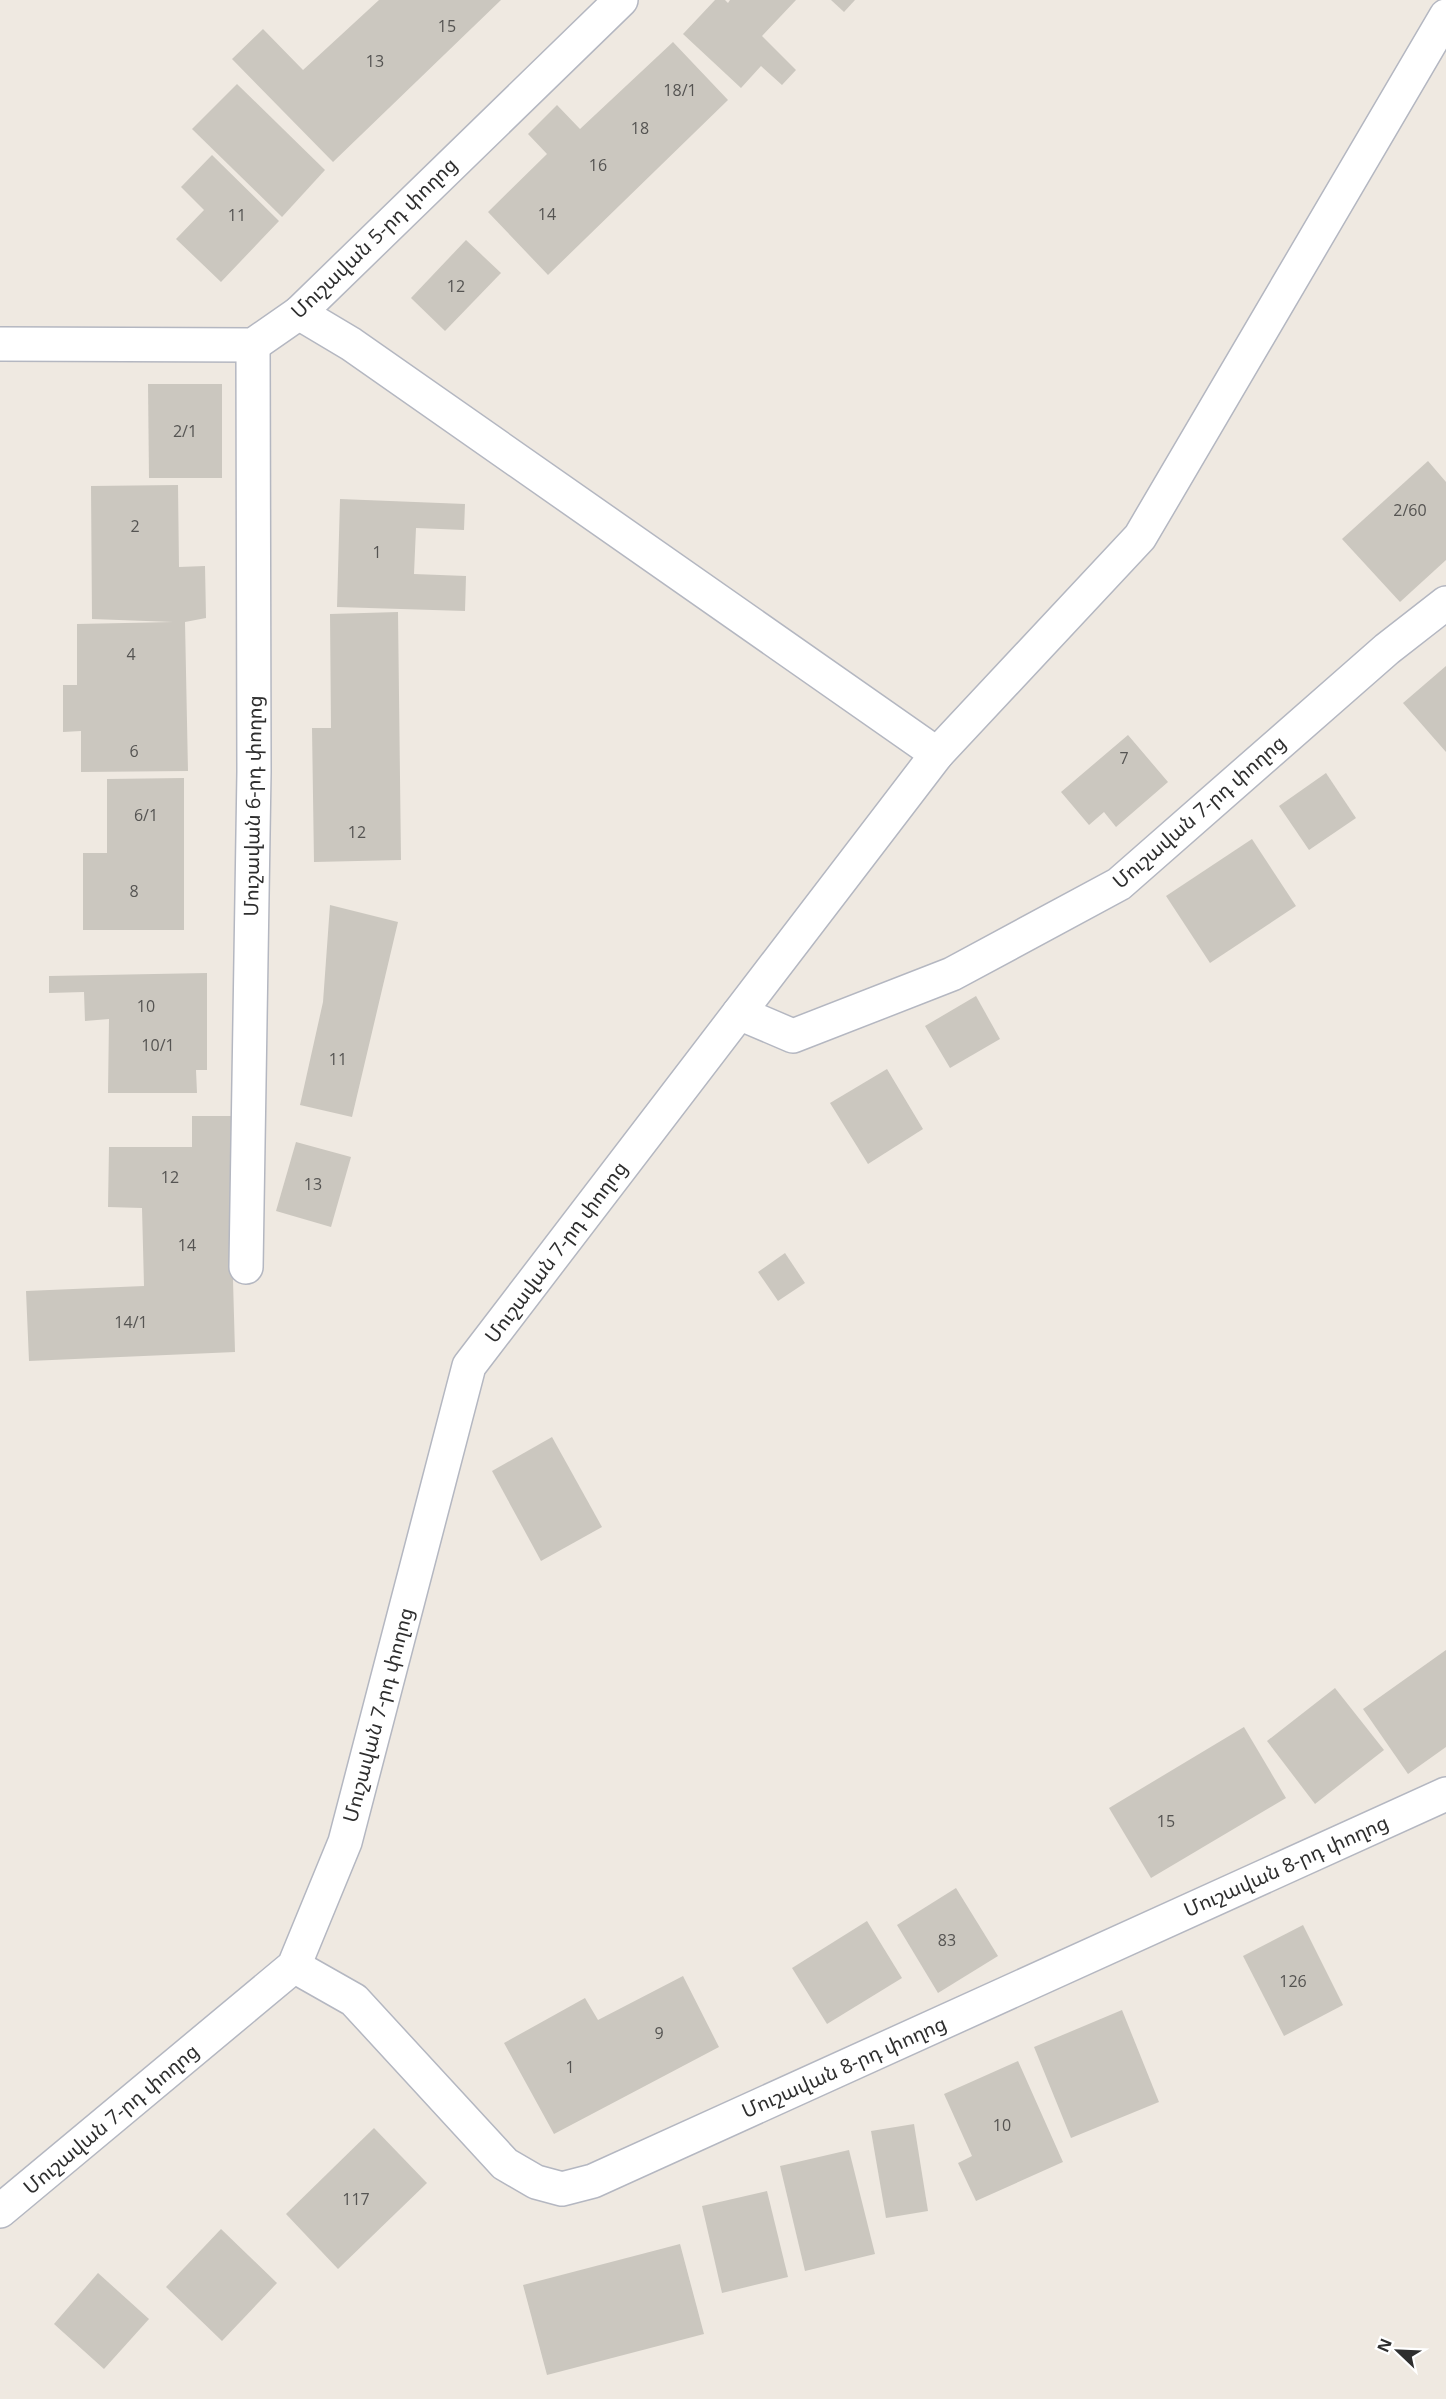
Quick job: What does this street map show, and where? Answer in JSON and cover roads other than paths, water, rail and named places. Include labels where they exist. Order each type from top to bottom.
[{"type":"street","name":"Մուշավան 5-րդ փողոց","points":[[253,345],[299,313],[621,0]]},
{"type":"street","points":[[740,1013],[937,754],[1140,537],[1446,16]]},
{"type":"street","points":[[299,313],[351,344],[937,754]]},
{"type":"street","points":[[0,344],[253,345]]},
{"type":"street","name":"Մուշավան 6-րդ փողոց","points":[[246,1268],[254,772],[253,345]]},
{"type":"street","name":"Մուշավան 7-րդ փողոց","points":[[0,2211],[294,1966],[345,1842],[469,1366],[740,1013],[793,1036],[952,974],[1119,884],[1387,649],[1446,603]]},
{"type":"street","name":"Մուշավան 8-րդ փողոց","points":[[294,1966],[354,2000],[505,2164],[536,2182],[562,2189],[593,2181],[1446,1794]]}]
